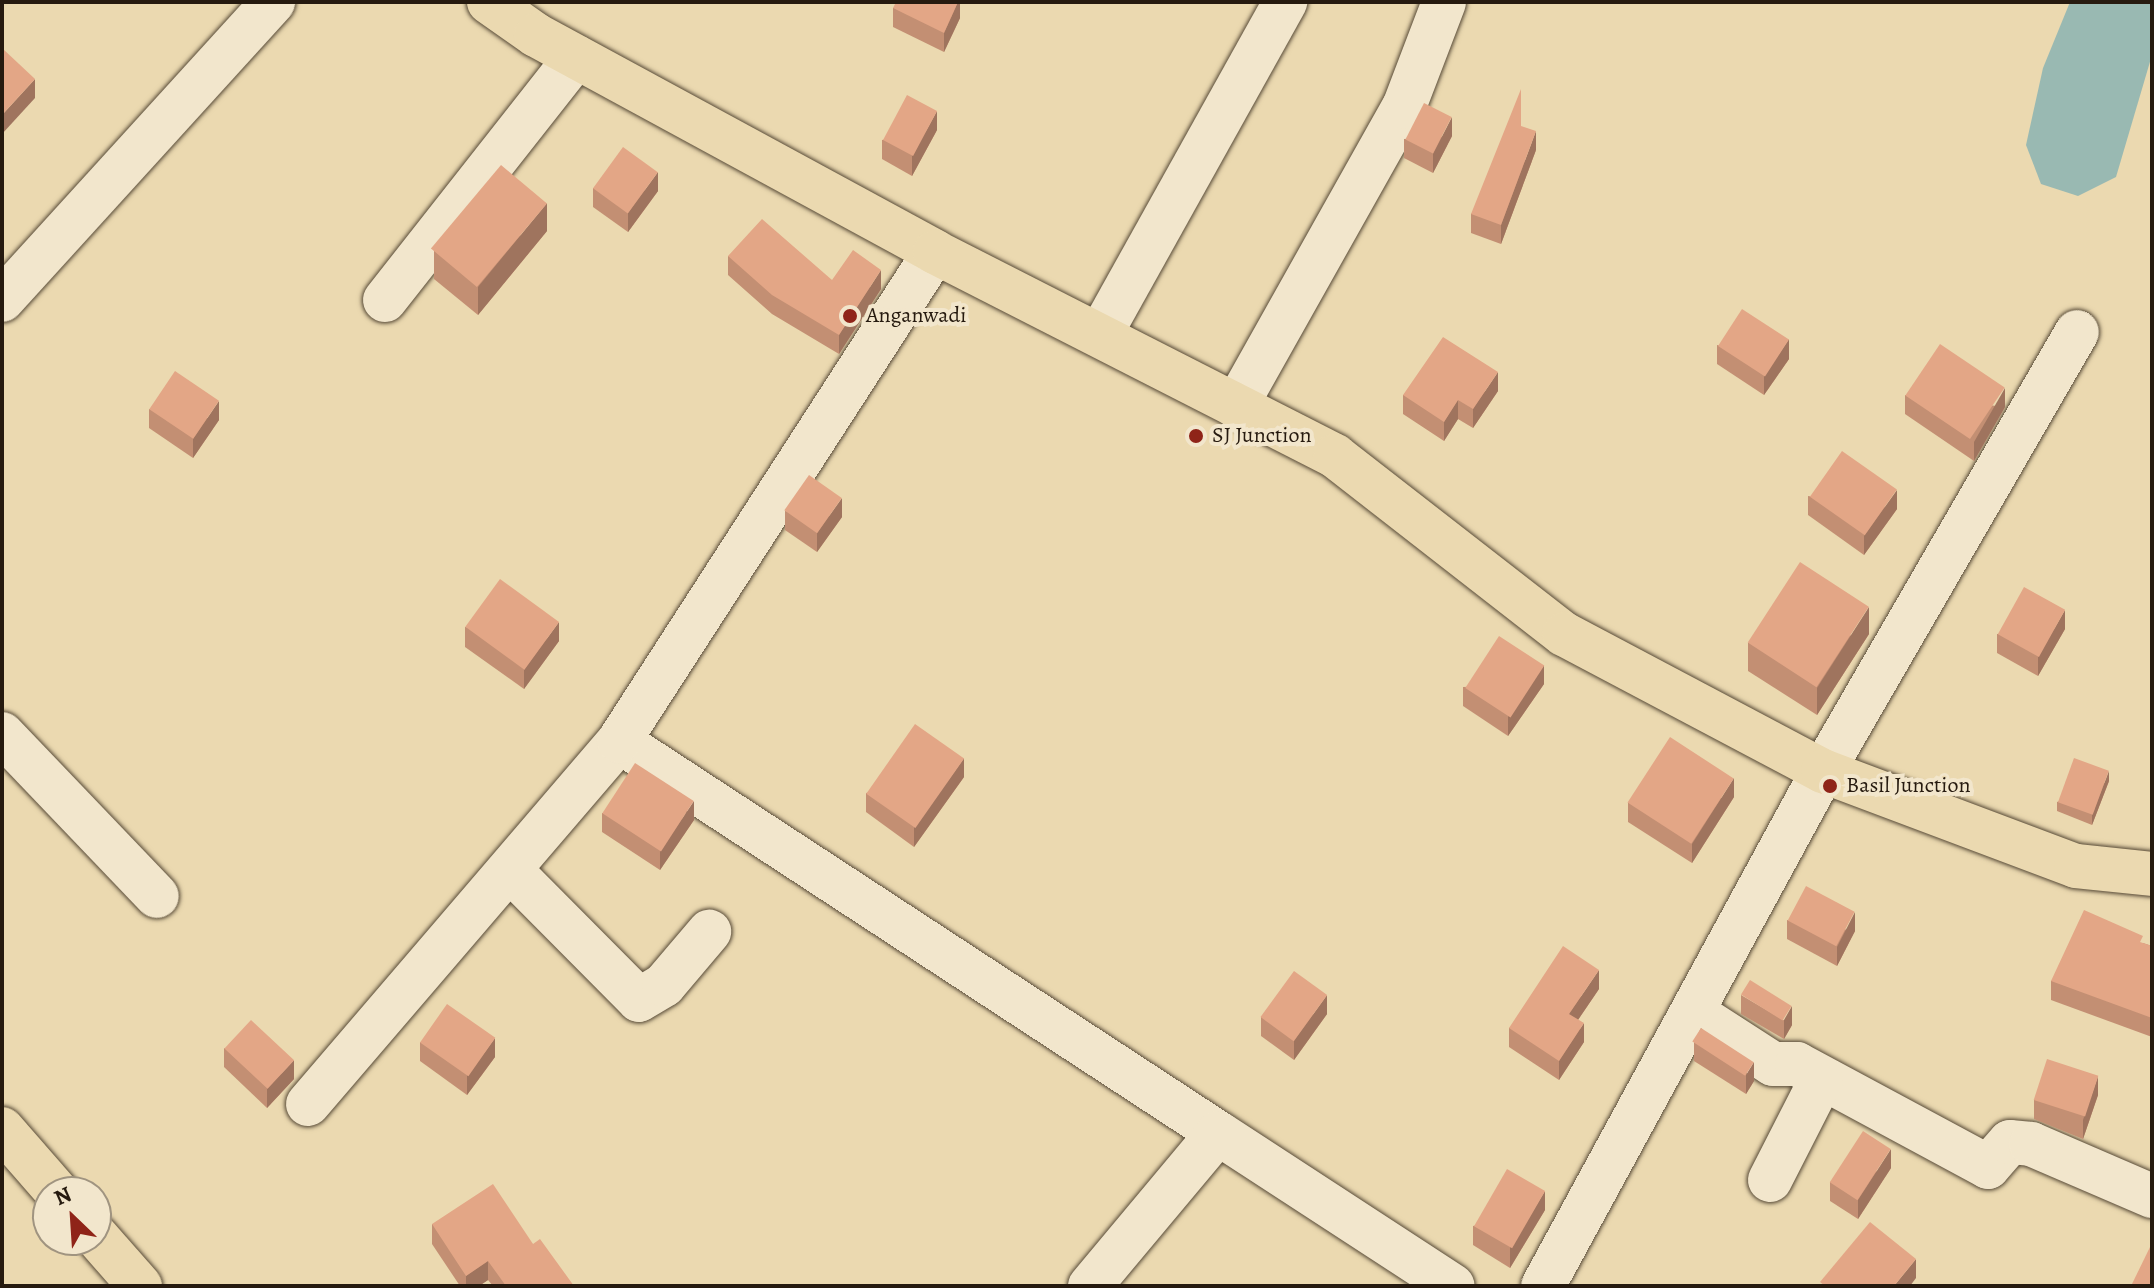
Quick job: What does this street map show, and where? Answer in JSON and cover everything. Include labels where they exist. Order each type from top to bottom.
[{"type":"main road","points":[[489,2],[576,57],[935,252],[1101,333],[1335,456],[1564,634],[1823,771],[2076,866],[2152,874]]},
{"type":"main road","points":[[2,1129],[43,1176]]},
{"type":"main road","points":[[112,1254],[140,1286]]},
{"type":"street","points":[[2,300],[273,2]]},
{"type":"street","points":[[1101,333],[1285,2]]},
{"type":"street","points":[[1236,406],[1404,107],[1444,2]]},
{"type":"street","points":[[385,300],[576,57]]},
{"type":"street","points":[[308,1104],[512,872],[619,741],[935,252]]},
{"type":"street","points":[[1543,1286],[1823,771],[2077,332]]},
{"type":"street","points":[[2,734],[157,896]]},
{"type":"street","points":[[619,741],[1453,1286]]},
{"type":"street","points":[[512,872],[639,1000],[664,985],[709,932]]},
{"type":"street","points":[[1694,1013],[1773,1064],[1797,1064],[1821,1080],[1988,1167],[2010,1142],[2031,1144],[2152,1196]]},
{"type":"street","points":[[1770,1180],[1821,1080]]},
{"type":"street","points":[[1090,1286],[1218,1133]]},
{"type":"water","points":[[2070,2],[2152,2],[2152,55],[2116,177],[2078,196],[2041,184],[2026,145],[2043,68]]},
{"type":"building","points":[[896,2],[958,2],[944,33],[893,8]]},
{"type":"building","points":[[2,48],[35,79],[2,115]]},
{"type":"building","points":[[1521,89],[1521,126],[1536,131],[1501,225],[1471,214]]},
{"type":"building","points":[[907,95],[937,111],[913,156],[883,140]]},
{"type":"building","points":[[1424,103],[1452,117],[1433,154],[1405,140]]},
{"type":"building","points":[[623,147],[658,172],[628,214],[593,188]]},
{"type":"building","points":[[501,165],[547,204],[477,287],[431,248]]},
{"type":"building","points":[[762,219],[832,280],[853,250],[881,270],[839,335],[772,295],[728,256]]},
{"type":"building","points":[[1742,309],[1789,339],[1765,376],[1718,346]]},
{"type":"building","points":[[1443,337],[1498,372],[1473,409],[1458,400],[1444,422],[1403,395]]},
{"type":"building","points":[[1940,344],[2005,388],[1970,439],[1905,395]]},
{"type":"building","points":[[175,371],[219,401],[193,439],[149,409]]},
{"type":"building","points":[[1842,451],[1897,489],[1865,535],[1810,497]]},
{"type":"building","points":[[809,475],[842,498],[817,533],[784,510]]},
{"type":"building","points":[[1800,562],[1869,607],[1816,687],[1748,643]]},
{"type":"building","points":[[500,579],[559,622],[524,670],[465,627]]},
{"type":"building","points":[[2024,587],[2065,610],[2039,657],[1998,634]]},
{"type":"building","points":[[1499,636],[1544,665],[1511,717],[1465,688]]},
{"type":"building","points":[[915,724],[964,758],[915,828],[866,794]]},
{"type":"building","points":[[1670,737],[1734,778],[1691,844],[1628,802]]},
{"type":"building","points":[[2074,758],[2109,771],[2093,815],[2058,802]]},
{"type":"building","points":[[635,763],[694,801],[661,851],[602,813]]},
{"type":"building","points":[[1806,886],[1855,912],[1836,946],[1788,920]]},
{"type":"building","points":[[2084,910],[2143,936],[2140,942],[2152,946],[2152,1018],[2051,981]]},
{"type":"building","points":[[1563,946],[1599,970],[1569,1014],[1584,1023],[1559,1061],[1509,1028]]},
{"type":"building","points":[[1294,971],[1327,995],[1294,1041],[1260,1017]]},
{"type":"building","points":[[1750,980],[1792,1006],[1783,1020],[1741,994]]},
{"type":"building","points":[[447,1004],[495,1038],[468,1076],[420,1043]]},
{"type":"building","points":[[251,1020],[294,1060],[268,1089],[224,1049]]},
{"type":"building","points":[[1701,1028],[1754,1062],[1745,1076],[1692,1041]]},
{"type":"building","points":[[2047,1059],[2098,1076],[2085,1117],[2034,1100]]},
{"type":"building","points":[[1863,1131],[1891,1149],[1857,1200],[1830,1182]]},
{"type":"building","points":[[1507,1169],[1545,1191],[1512,1248],[1474,1226]]},
{"type":"building","points":[[493,1184],[533,1244],[540,1239],[574,1286],[506,1286],[488,1261],[466,1276],[432,1224]]},
{"type":"building","points":[[1870,1222],[1916,1259],[1894,1286],[1825,1286],[1820,1282]]},
{"type":"building","points":[[2151,1245],[2152,1286],[2131,1286]]},
{"type":"place","name":"Anganwadi","points":[[850,316]]},
{"type":"place","name":"SJ Junction","points":[[1196,436]]},
{"type":"place","name":"Basil Junction","points":[[1830,786]]}]
